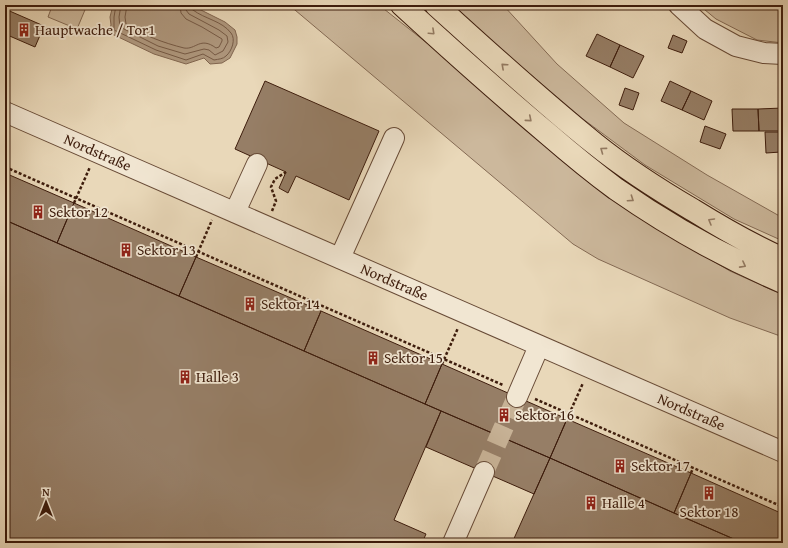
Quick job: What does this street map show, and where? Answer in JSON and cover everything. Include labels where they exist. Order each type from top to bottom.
[{"type":"main road","points":[[402,5],[494,90],[615,188],[698,241],[750,268],[783,282]]},
{"type":"main road","points":[[436,5],[542,100],[596,144],[650,184],[713,222],[783,259]]},
{"type":"street","points":[[679,5],[705,29],[736,46],[764,53],[783,54]]},
{"type":"street","name":"Nordstraße","points":[[5,112],[783,452]]},
{"type":"street","points":[[340,258],[394,138]]},
{"type":"street","points":[[227,209],[257,164]]},
{"type":"street","points":[[518,395],[540,346]]},
{"type":"street","points":[[453,543],[484,472]]},
{"type":"path","points":[[74,203],[96,152]]},
{"type":"path","points":[[5,167],[444,359],[518,395],[569,414],[783,507]]},
{"type":"path","points":[[265,226],[276,201],[271,186],[275,179],[286,172]]},
{"type":"path","points":[[196,257],[227,209]]},
{"type":"path","points":[[322,312],[324,306]]},
{"type":"path","points":[[442,364],[465,313]]},
{"type":"path","points":[[567,419],[590,368]]},
{"type":"path","points":[[691,473],[693,468]]},
{"type":"shaded area","points":[[42,5],[87,5],[77,29],[48,17],[51,9]]},
{"type":"shaded area","points":[[289,5],[379,5],[670,236],[730,271],[783,295],[783,337],[730,318],[598,259],[573,244]]},
{"type":"shaded area","points":[[453,5],[503,5],[557,64],[624,123],[707,175],[783,218],[783,241],[734,219],[645,165],[583,119],[503,51]]},
{"type":"shaded area","points":[[699,5],[783,5],[783,43],[757,40],[716,19]]},
{"type":"water","points":[[113,5],[191,5],[225,22],[235,30],[237,44],[230,58],[222,63],[210,64],[204,58],[186,64],[154,54],[112,34],[109,30]]},
{"type":"building","name":"Hauptwache / Tor1","points":[[5,9],[44,26],[35,47],[5,34]]},
{"type":"building","points":[[597,34],[620,45],[610,67],[586,56]]},
{"type":"building","points":[[673,35],[687,41],[682,53],[668,48]]},
{"type":"building","points":[[620,45],[644,56],[633,78],[610,67]]},
{"type":"building","points":[[265,81],[379,131],[349,200],[296,176],[288,193],[279,188],[286,172],[235,149]]},
{"type":"building","points":[[670,81],[691,91],[682,110],[661,101]]},
{"type":"building","points":[[625,88],[639,93],[633,110],[619,105]]},
{"type":"building","points":[[691,91],[712,101],[704,120],[682,110]]},
{"type":"building","points":[[783,108],[783,131],[759,131],[758,109]]},
{"type":"building","points":[[732,109],[758,109],[759,131],[733,131]]},
{"type":"building","points":[[705,126],[726,134],[720,149],[700,142]]},
{"type":"building","points":[[765,132],[780,132],[781,152],[766,153]]},
{"type":"building","name":"Sektor 12","points":[[5,173],[74,203],[57,243],[5,220]]},
{"type":"building","name":"Sektor 13","points":[[74,203],[196,257],[179,296],[57,243]]},
{"type":"building","name":"Halle 3","points":[[5,220],[441,411],[394,520],[426,534],[422,543],[5,543]]},
{"type":"building","name":"Sektor 14","points":[[196,257],[321,311],[304,351],[179,296]]},
{"type":"building","name":"Sektor 15","points":[[321,311],[442,364],[425,404],[304,351]]},
{"type":"building","name":"Sektor 16","points":[[442,364],[567,419],[550,458],[425,404]]},
{"type":"building","points":[[441,411],[550,458],[534,494],[426,447]]},
{"type":"building","name":"Sektor 17","points":[[567,419],[691,473],[674,513],[550,458]]},
{"type":"building","name":"Halle 4","points":[[550,458],[674,513],[743,543],[512,543]]},
{"type":"building","name":"Sektor 18","points":[[691,473],[783,514],[783,543],[743,543],[674,513]]},
{"type":"tunnel","points":[[484,472],[517,397]]},
{"type":"place","name":"Hauptwache / Tor1","points":[[24,30]]},
{"type":"place","name":"Sektor 12","points":[[38,212]]},
{"type":"place","name":"Sektor 13","points":[[126,250]]},
{"type":"place","name":"Sektor 14","points":[[250,304]]},
{"type":"place","name":"Sektor 15","points":[[373,358]]},
{"type":"place","name":"Halle 3","points":[[185,377]]},
{"type":"place","name":"Sektor 16","points":[[504,415]]},
{"type":"place","name":"Sektor 17","points":[[620,466]]},
{"type":"place","name":"Sektor 18","points":[[709,493]]},
{"type":"place","name":"Halle 4","points":[[591,503]]}]
